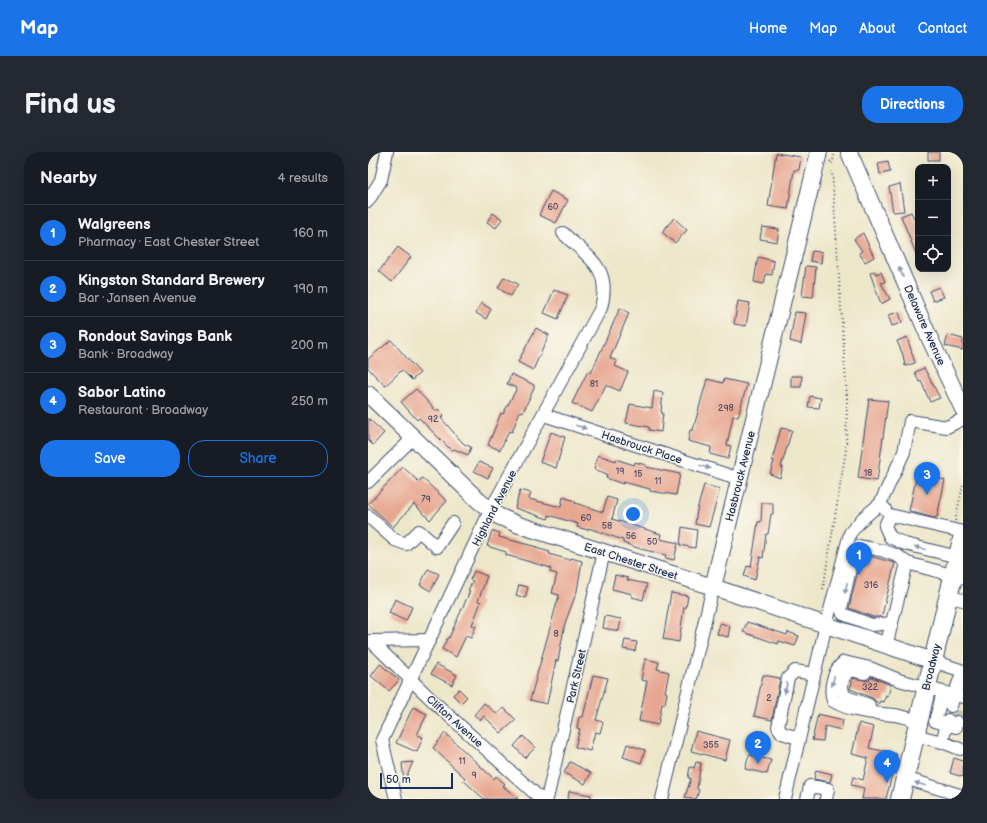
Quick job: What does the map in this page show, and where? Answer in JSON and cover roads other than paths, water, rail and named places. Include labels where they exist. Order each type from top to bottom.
[{"type":"highway","name":"Broadway","points":[[900,799],[917,728],[952,698],[933,661],[956,599],[958,557],[963,535]]},
{"type":"main road","name":"Delaware Avenue","points":[[849,152],[958,386],[963,409]]},
{"type":"main road","name":"Hasbrouck Avenue","points":[[713,587],[824,156]]},
{"type":"main road","name":"East Chester Street","points":[[368,394],[490,511],[519,525],[713,587],[933,661]]},
{"type":"street","points":[[368,201],[381,180],[387,152]]},
{"type":"street","name":"Highland Avenue","points":[[396,799],[382,740],[490,511],[544,415],[601,308],[604,294],[604,278],[600,268],[563,233]]},
{"type":"street","name":"Hasbrouck Place","points":[[544,415],[740,479]]},
{"type":"street","points":[[785,799],[798,738],[850,533],[880,504],[904,452],[910,421],[947,427],[963,419]]},
{"type":"street","points":[[368,482],[413,438]]},
{"type":"street","points":[[880,504],[890,515],[963,532]]},
{"type":"street","points":[[890,515],[885,526],[890,537],[905,544],[958,557]]},
{"type":"street","points":[[368,516],[395,540],[406,544],[419,531],[437,547],[453,523]]},
{"type":"street","points":[[892,623],[872,625],[843,614],[841,609],[853,556],[855,551],[860,546],[891,554],[907,563],[958,577]]},
{"type":"street","name":"Park Street","points":[[547,799],[604,552]]},
{"type":"street","points":[[886,646],[907,563]]},
{"type":"street","name":"Hasbrouck Avenue","points":[[662,799],[713,587]]},
{"type":"street","name":"Clifton Avenue","points":[[370,641],[430,640]]},
{"type":"street","name":"Clifton Avenue","points":[[370,641],[541,799]]},
{"type":"street","points":[[933,661],[963,671],[952,698],[935,721],[951,722],[942,742]]},
{"type":"street","points":[[798,738],[782,733],[778,727],[788,678],[795,671],[814,674]]},
{"type":"street","points":[[952,698],[878,672],[848,672],[844,677],[842,688],[844,695],[852,701],[888,710],[942,742],[960,749]]},
{"type":"street","points":[[905,778],[963,796]]},
{"type":"street","points":[[807,799],[810,786],[828,790],[826,799]]},
{"type":"tunnel","points":[[957,722],[961,709]]},
{"type":"place","name":"Rondout Savings Bank","points":[[927,495]]},
{"type":"place","name":"Walgreens","points":[[859,575]]},
{"type":"place","name":"Kingston Standard Brewery","points":[[758,764]]},
{"type":"place","name":"Sabor Latino","points":[[887,783]]}]
